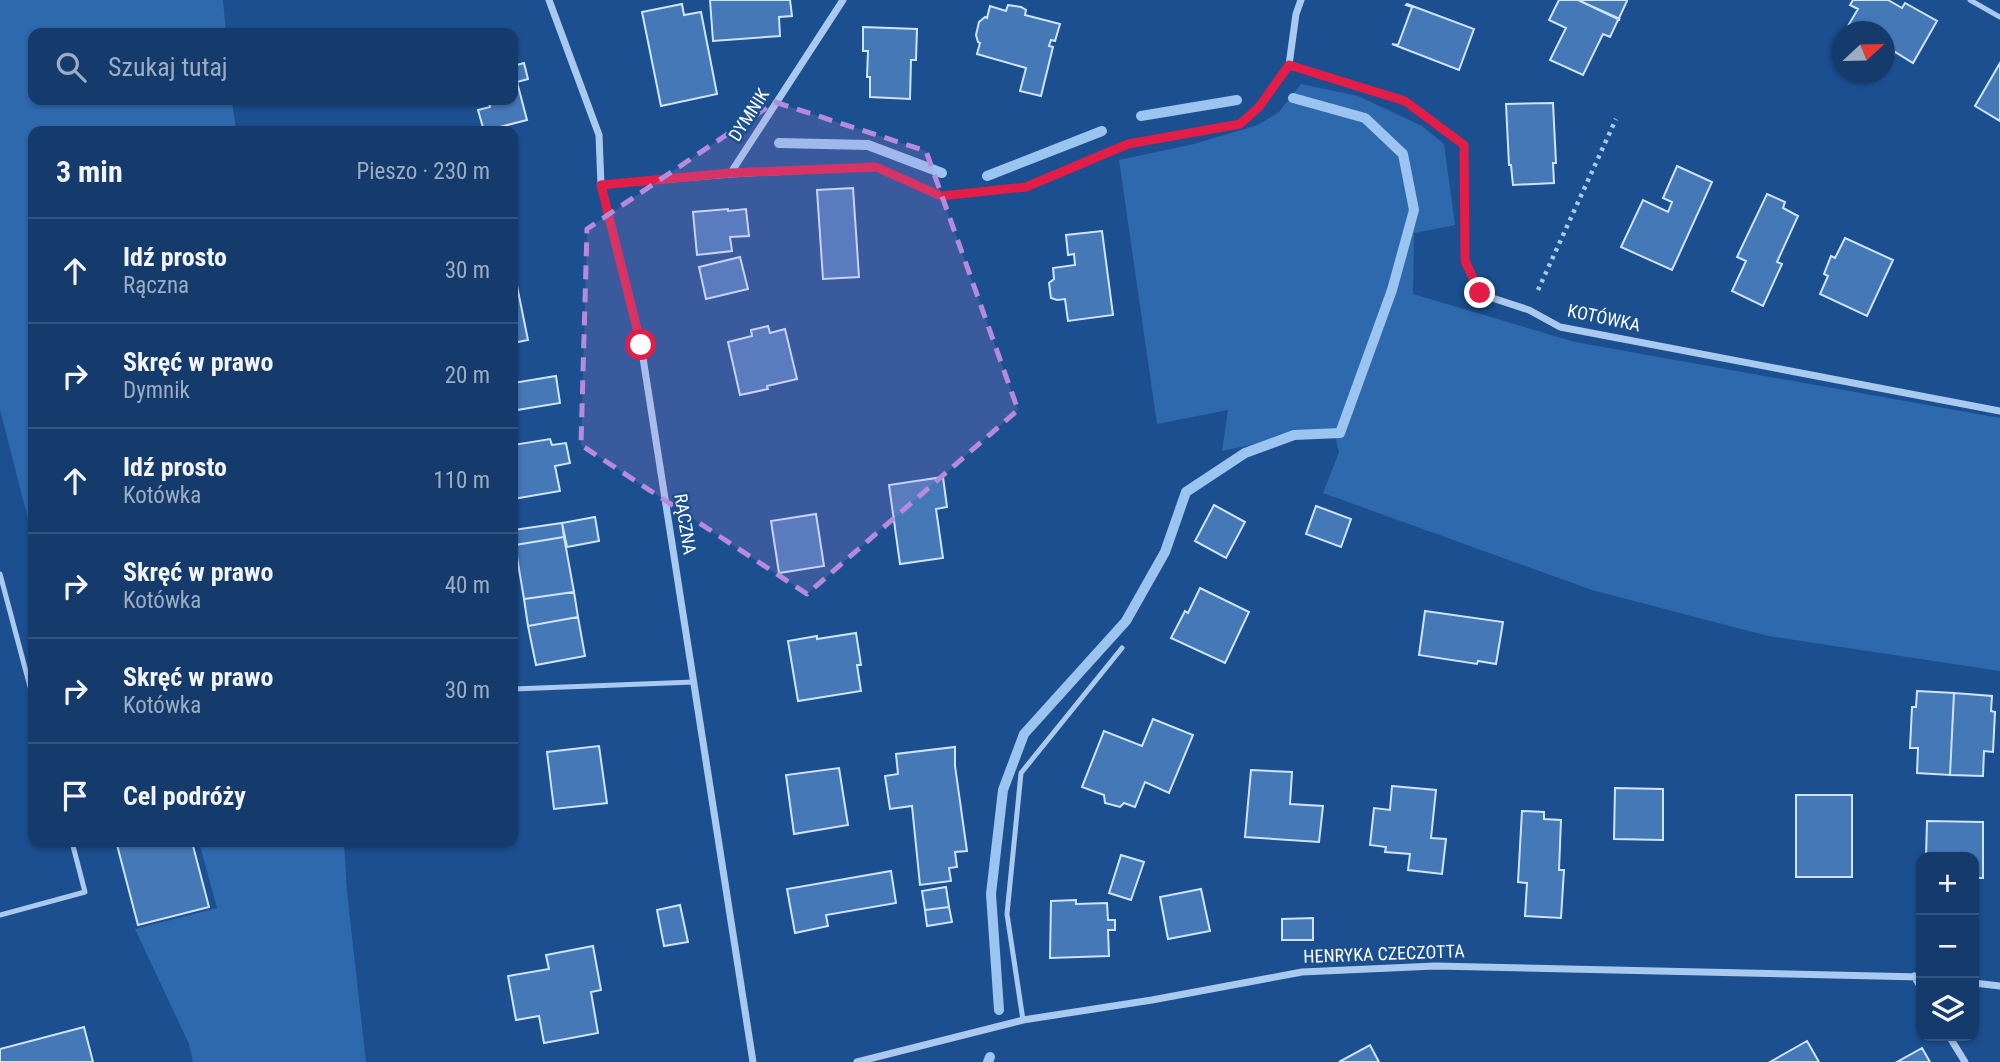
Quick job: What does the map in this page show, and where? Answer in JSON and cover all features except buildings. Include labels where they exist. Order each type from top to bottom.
[{"type":"street","name":"RĄCZNA","points":[[549,0],[599,135],[601,185],[641,345],[753,1062]]},
{"type":"street","name":"DYMNIK","points":[[730,173],[843,0]]},
{"type":"street","points":[[601,185],[730,173],[876,167],[941,196],[1026,187],[1128,144],[1240,124],[1259,107],[1289,65],[1296,14],[1301,0]]},
{"type":"street","name":"KOTÓWKA","points":[[1289,65],[1405,101],[1464,145],[1465,261],[1480,293],[1529,310],[1560,327],[2000,411]]},
{"type":"street","name":"HENRYKA CZECZOTTA","points":[[856,1062],[1023,1020],[1152,1000],[1301,972],[1435,966],[1916,977]]},
{"type":"street","points":[[1979,984],[2000,986]]},
{"type":"street","points":[[1952,1041],[1965,1062]]},
{"type":"lane","points":[[1970,0],[2000,17]]},
{"type":"lane","points":[[0,574],[28,679]]},
{"type":"lane","points":[[1023,1020],[1007,914],[1021,772],[1122,648]]},
{"type":"lane","points":[[518,689],[694,682]]},
{"type":"lane","points":[[0,915],[85,892],[73,847]]},
{"type":"path","points":[[1529,310],[1616,119]]},
{"type":"highlighted area","points":[[775,102],[926,151],[1018,410],[807,594],[581,445],[587,229]]},
{"type":"shaded area","points":[[0,0],[223,0],[226,28],[28,28],[28,105],[233,105],[235,126],[28,126],[28,519],[0,410]]},
{"type":"shaded area","points":[[1301,84],[1358,96],[1422,126],[1444,144],[1455,225],[1414,233],[1413,294],[1575,342],[2000,418],[2000,671],[1768,636],[1592,590],[1323,493],[1339,452],[1333,428],[1222,451],[1228,410],[1157,424],[1119,160],[1194,144],[1258,125],[1279,112]]},
{"type":"shaded area","points":[[200,847],[344,847],[366,1062],[193,1062],[189,1044],[135,929],[217,908]]},
{"type":"waterway","points":[[999,1010],[991,894],[1003,790],[1024,734],[1126,621],[1165,552],[1186,492],[1245,453],[1294,435],[1340,433],[1392,290],[1414,210],[1403,154],[1365,118],[1293,98]]},
{"type":"waterway","points":[[1141,116],[1237,100]]},
{"type":"waterway","points":[[987,176],[1102,131]]},
{"type":"waterway","points":[[779,143],[868,145],[942,173]]},
{"type":"waterway","points":[[988,1062],[990,1057]]},
{"type":"route","points":[[641,345],[601,185],[730,173],[876,167],[941,196],[1026,187],[1128,144],[1240,124],[1259,107],[1289,65],[1405,101],[1464,145],[1465,261],[1480,293]]}]
